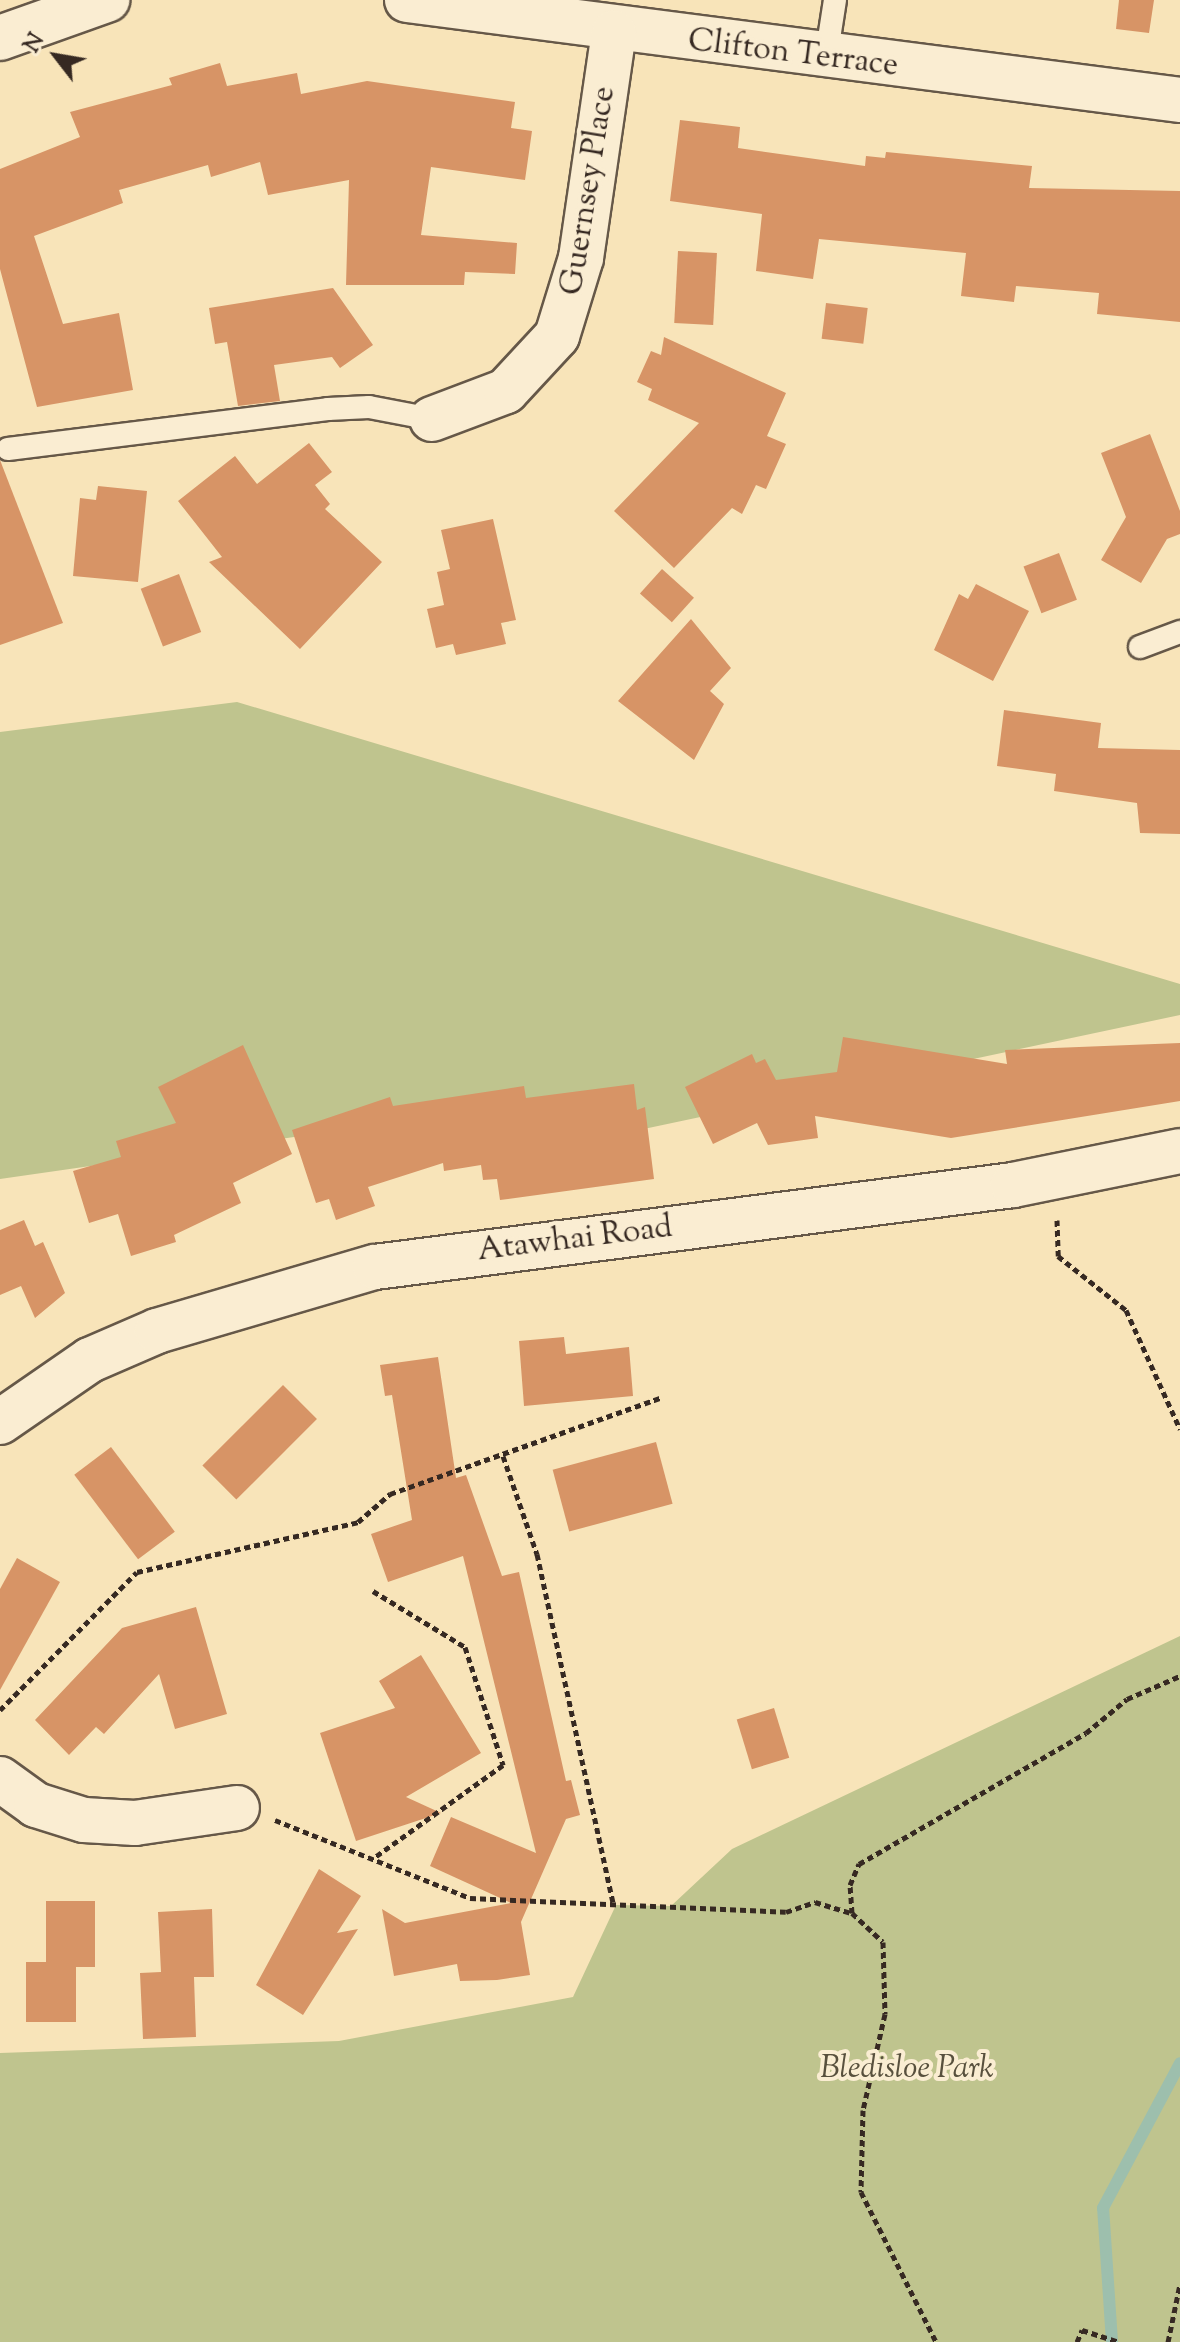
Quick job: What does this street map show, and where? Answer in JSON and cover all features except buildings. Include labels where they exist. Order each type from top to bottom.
[{"type":"street","points":[[0,38],[107,0]]},
{"type":"street","name":"Clifton Terrace","points":[[407,0],[614,32],[1180,100]]},
{"type":"street","name":"Guernsey Place","points":[[432,419],[506,391],[535,366],[571,306],[614,32]]},
{"type":"street","name":"Atawhai Road","points":[[0,1422],[90,1360],[157,1331],[375,1267],[1013,1185],[1180,1151]]},
{"type":"street","points":[[0,1779],[36,1805],[84,1820],[135,1823],[237,1808]]},
{"type":"lane","points":[[826,58],[835,0]]},
{"type":"lane","points":[[8,449],[328,409],[369,407],[432,419]]},
{"type":"lane","points":[[1140,647],[1180,632]]},
{"type":"path","points":[[1057,1236],[1068,1270],[1126,1310],[1180,1429]]},
{"type":"path","points":[[0,1710],[137,1572],[358,1522],[390,1494],[662,1397]]},
{"type":"path","points":[[503,1456],[537,1554],[614,1906]]},
{"type":"path","points":[[373,1591],[465,1647],[503,1765],[374,1858]]},
{"type":"path","points":[[852,1913],[850,1885],[859,1864],[1086,1733],[1127,1699],[1180,1676]]},
{"type":"path","points":[[237,1808],[374,1858],[470,1898],[786,1912],[815,1902],[852,1913],[883,1942],[885,2014],[863,2110],[861,2192],[936,2342]]},
{"type":"path","points":[[1168,2342],[1180,2284]]},
{"type":"path","points":[[1077,2342],[1082,2330],[1118,2342]]},
{"type":"green space","points":[[237,702],[1180,984],[1180,1015],[606,1137],[594,1094],[0,1179],[0,732]]},
{"type":"green space","name":"Bledisloe Park","points":[[1180,1636],[1180,2342],[0,2342],[0,2053],[339,2041],[573,1997],[616,1905],[671,1906],[732,1849]]},
{"type":"waterway","points":[[1112,2342],[1103,2208],[1180,2063]]}]
